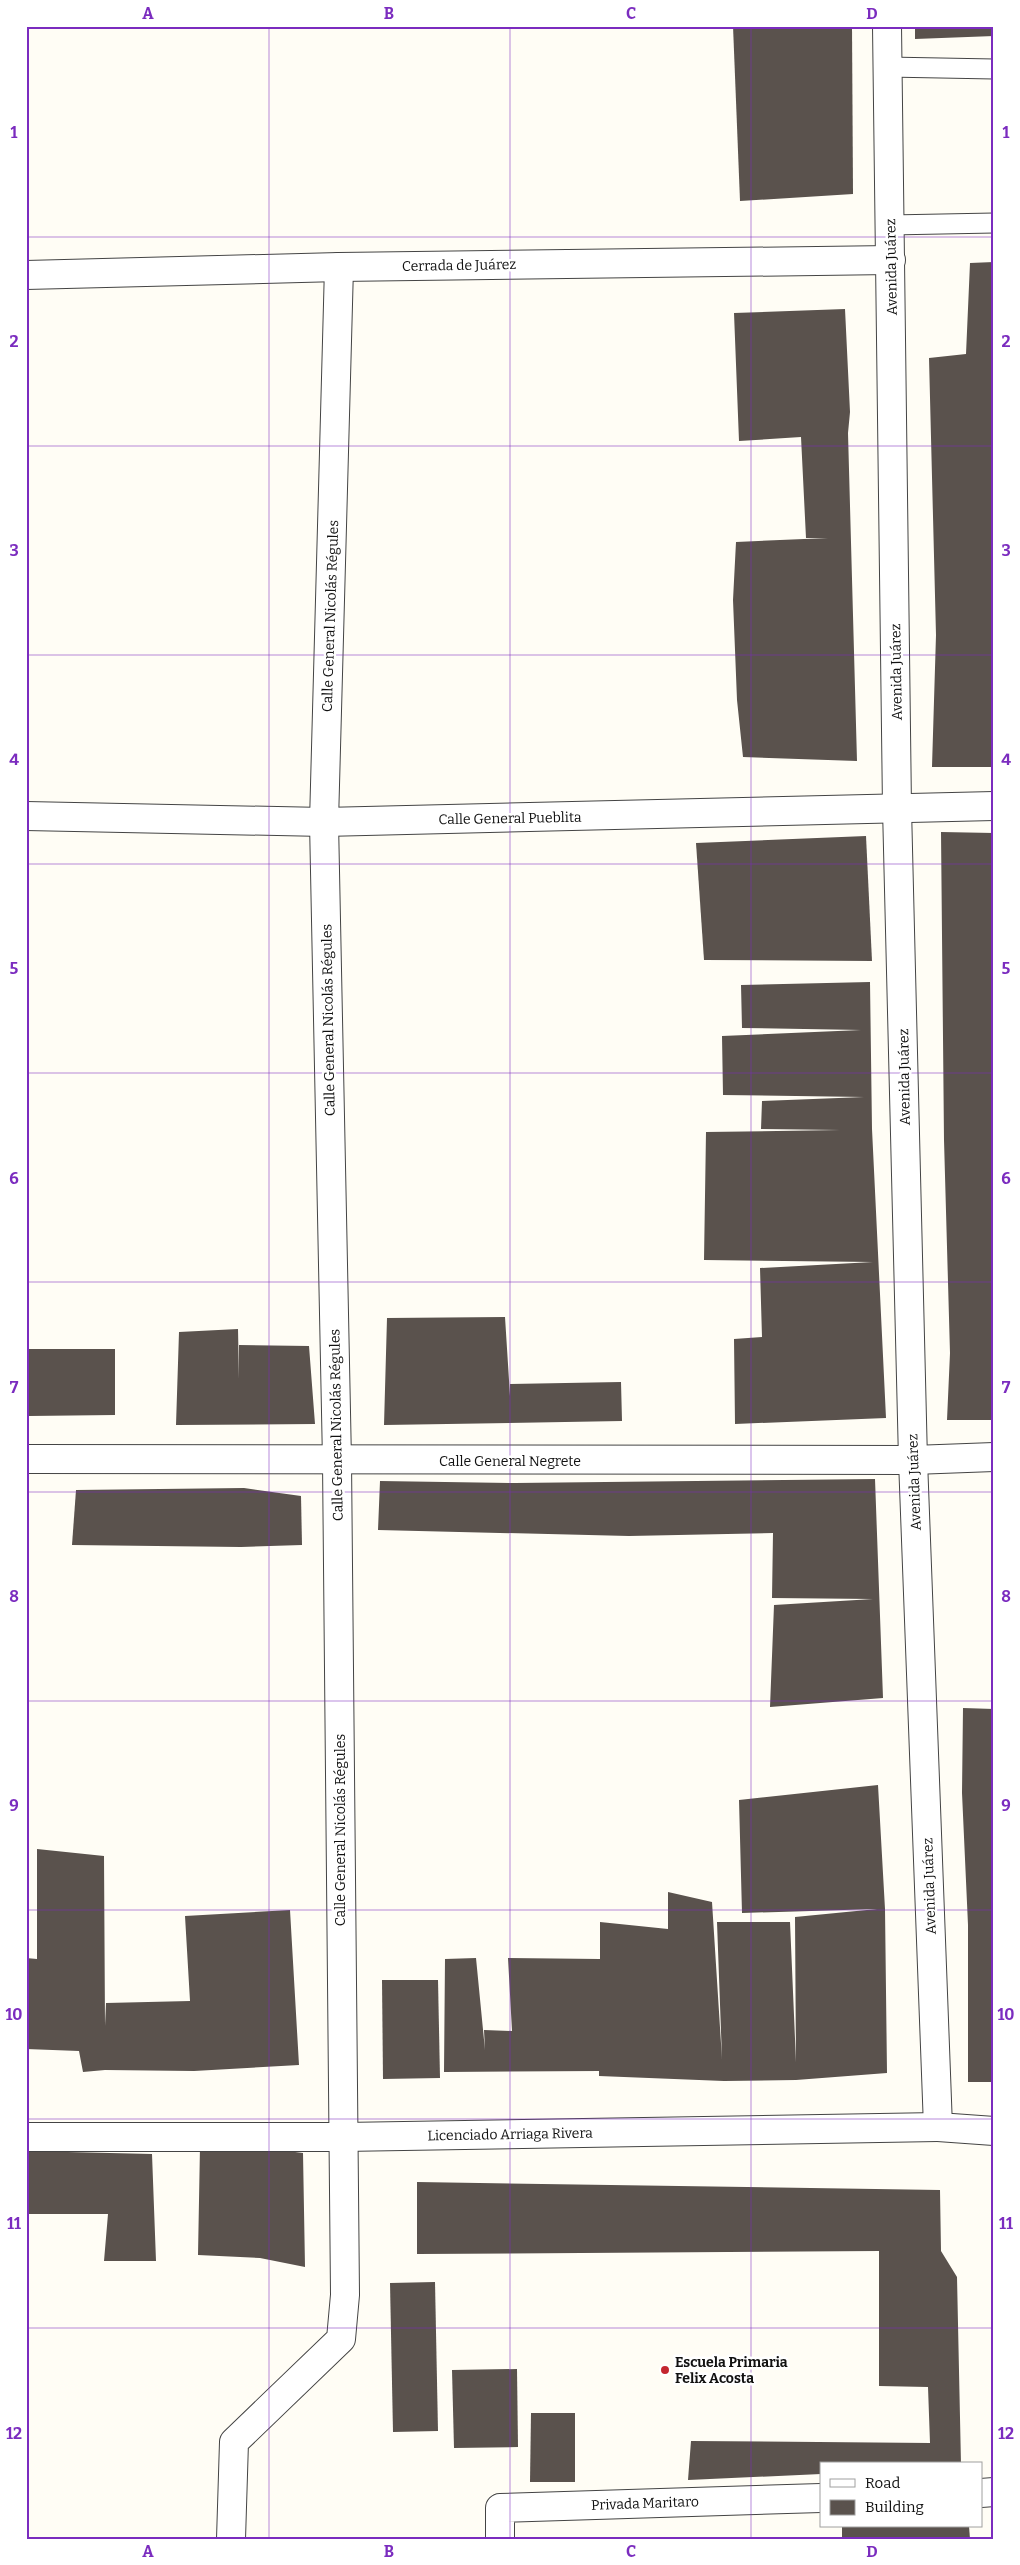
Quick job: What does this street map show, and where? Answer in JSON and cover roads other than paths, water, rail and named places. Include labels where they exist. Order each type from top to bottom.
[{"type":"street","name":"Avenida Juárez","points":[[887,26],[892,260],[897,808],[913,1460],[938,2127]]},
{"type":"street","name":"Cerrada de Juárez","points":[[26,274],[339,267],[892,260]]},
{"type":"street","name":"Calle General Nicolás Régules","points":[[231,2539],[234,2442],[341,2339],[345,2295],[337,1461],[324,822],[339,267]]},
{"type":"street","name":"Calle General Pueblita","points":[[26,816],[324,822],[994,806]]},
{"type":"street","name":"Calle General Negrete","points":[[26,1459],[337,1461],[913,1460],[994,1457]]},
{"type":"street","name":"Licenciado Arriaga Rivera","points":[[26,2137],[343,2137],[938,2127],[994,2131]]},
{"type":"street","name":"Privada Maritaro","points":[[500,2539],[500,2508],[820,2498]]},
{"type":"lane","points":[[887,67],[994,69]]},
{"type":"lane","points":[[890,226],[994,223]]},
{"type":"place","name":"Escuela Primaria Felix Acosta","points":[[665,2370]]}]
